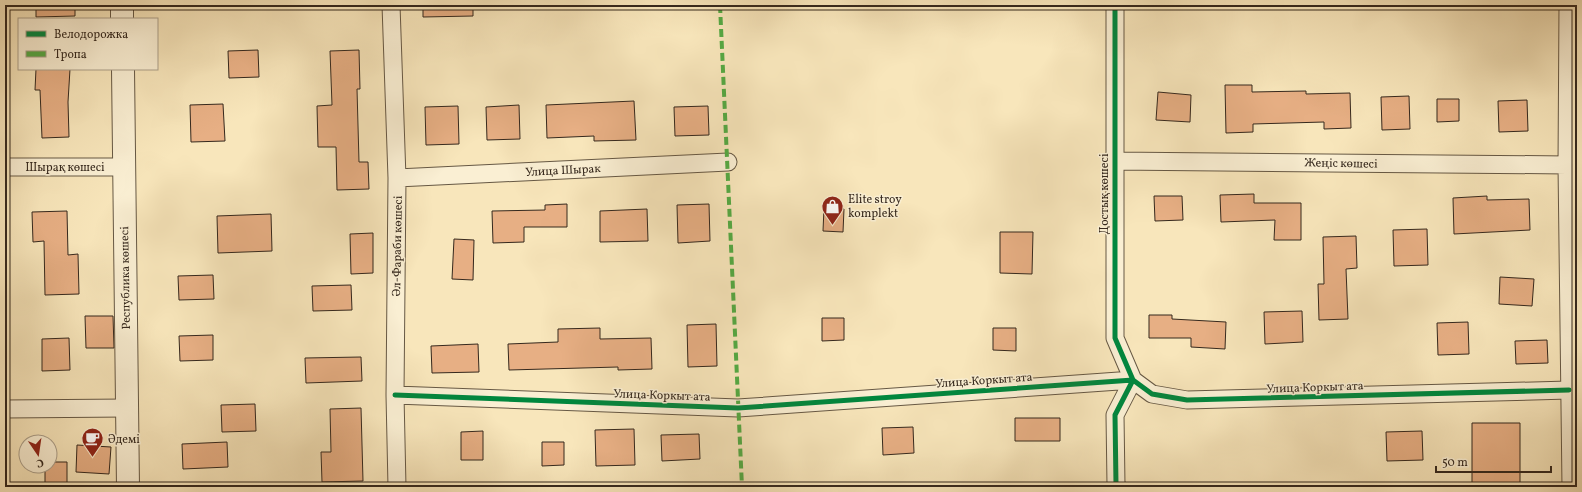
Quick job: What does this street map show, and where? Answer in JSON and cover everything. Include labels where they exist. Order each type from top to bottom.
[{"type":"street","points":[[122,5],[122,18]]},
{"type":"street","name":"Әл-Фараби көшесі","points":[[392,5],[397,178],[395,395],[397,487]]},
{"type":"street","name":"Достық көшесі","points":[[1115,5],[1114,161],[1116,338],[1133,380]]},
{"type":"street","points":[[1568,5],[1570,390],[1574,451],[1571,487]]},
{"type":"street","name":"Республика көшесі","points":[[123,70],[128,487]]},
{"type":"street","name":"Жеңіс көшесі","points":[[1114,161],[1568,165]]},
{"type":"street","name":"Улица Шырак","points":[[397,178],[728,162]]},
{"type":"street","name":"Шырақ көшесі","points":[[5,167],[124,166]]},
{"type":"street","points":[[1118,487],[1116,485],[1115,415],[1133,380]]},
{"type":"street","name":"Улица Коркыт ата","points":[[395,395],[738,408],[1133,380],[1152,394],[1187,400],[1570,390]]},
{"type":"street","points":[[5,409],[127,408]]},
{"type":"building","points":[[36,5],[75,5],[75,16],[36,17]]},
{"type":"building","points":[[423,5],[473,5],[473,16],[423,17]]},
{"type":"building","points":[[258,50],[259,77],[229,78],[228,51]]},
{"type":"building","points":[[359,50],[360,89],[357,89],[359,162],[368,162],[369,189],[337,190],[336,147],[318,147],[317,106],[332,105],[330,51]]},
{"type":"building","points":[[36,70],[70,70],[68,102],[69,137],[42,138],[40,90],[35,90]]},
{"type":"building","points":[[1225,85],[1252,85],[1252,92],[1306,91],[1306,94],[1350,93],[1351,128],[1324,129],[1324,122],[1253,124],[1253,132],[1226,133]]},
{"type":"building","points":[[1158,92],[1191,95],[1190,122],[1156,120]]},
{"type":"building","points":[[1409,96],[1410,129],[1382,130],[1381,97]]},
{"type":"building","points":[[1437,99],[1459,99],[1459,121],[1437,122]]},
{"type":"building","points":[[1527,100],[1528,131],[1499,132],[1498,101]]},
{"type":"building","points":[[634,101],[636,140],[594,141],[594,136],[547,138],[546,105]]},
{"type":"building","points":[[223,104],[225,141],[191,142],[190,105]]},
{"type":"building","points":[[519,105],[520,139],[487,140],[486,107]]},
{"type":"building","points":[[458,106],[459,144],[426,145],[425,107]]},
{"type":"building","points":[[708,106],[709,135],[675,136],[674,107]]},
{"type":"building","points":[[1254,194],[1254,203],[1301,203],[1301,240],[1274,240],[1275,220],[1221,222],[1220,195]]},
{"type":"building","points":[[1154,196],[1182,196],[1183,220],[1155,221]]},
{"type":"building","points":[[1487,196],[1487,200],[1529,199],[1530,230],[1454,234],[1453,198]]},
{"type":"building","points":[[567,204],[567,227],[524,227],[524,242],[493,243],[492,211],[545,210],[545,205]]},
{"type":"building","points":[[709,204],[710,241],[678,243],[677,205]]},
{"type":"building","points":[[824,208],[844,209],[843,232],[823,231]]},
{"type":"building","points":[[647,209],[648,241],[600,242],[600,211]]},
{"type":"building","points":[[67,211],[68,255],[78,254],[79,294],[45,295],[44,241],[33,242],[32,212]]},
{"type":"building","points":[[271,214],[272,251],[218,253],[217,216]]},
{"type":"building","points":[[1427,229],[1428,265],[1394,266],[1393,230]]},
{"type":"building","points":[[1000,232],[1033,232],[1032,274],[1000,273]]},
{"type":"building","points":[[373,233],[373,273],[351,274],[350,234]]},
{"type":"building","points":[[1356,236],[1357,268],[1346,269],[1348,319],[1319,320],[1318,284],[1324,284],[1323,237]]},
{"type":"building","points":[[454,239],[474,240],[473,280],[452,279]]},
{"type":"building","points":[[213,275],[214,299],[179,300],[178,276]]},
{"type":"building","points":[[1500,277],[1534,279],[1532,306],[1499,304]]},
{"type":"building","points":[[351,285],[352,310],[313,311],[312,286]]},
{"type":"building","points":[[1302,311],[1303,342],[1265,344],[1264,312]]},
{"type":"building","points":[[1149,315],[1172,315],[1172,319],[1226,322],[1225,349],[1191,347],[1191,338],[1149,338]]},
{"type":"building","points":[[85,316],[113,316],[114,348],[86,348]]},
{"type":"building","points":[[822,318],[844,318],[844,340],[822,341]]},
{"type":"building","points":[[1468,322],[1469,354],[1438,355],[1437,323]]},
{"type":"building","points":[[716,324],[717,366],[688,367],[687,325]]},
{"type":"building","points":[[600,328],[600,339],[651,338],[652,369],[618,370],[618,367],[509,370],[508,344],[558,342],[558,329]]},
{"type":"building","points":[[993,328],[1016,328],[1016,351],[993,350]]},
{"type":"building","points":[[213,335],[213,360],[180,361],[179,336]]},
{"type":"building","points":[[69,338],[70,370],[42,371],[42,339]]},
{"type":"building","points":[[1547,340],[1548,363],[1516,364],[1515,341]]},
{"type":"building","points":[[478,344],[479,372],[432,373],[431,346]]},
{"type":"building","points":[[361,357],[362,381],[306,383],[305,358]]},
{"type":"building","points":[[255,404],[256,431],[222,432],[221,405]]},
{"type":"building","points":[[361,408],[363,481],[322,482],[321,452],[331,452],[330,409]]},
{"type":"building","points":[[1015,418],[1060,418],[1060,441],[1015,441]]},
{"type":"building","points":[[1472,423],[1520,423],[1520,487],[1472,487]]},
{"type":"building","points":[[913,427],[914,453],[883,455],[882,428]]},
{"type":"building","points":[[634,429],[635,465],[596,466],[595,430]]},
{"type":"building","points":[[483,431],[483,460],[461,460],[461,432]]},
{"type":"building","points":[[1422,431],[1423,460],[1387,461],[1386,432]]},
{"type":"building","points":[[699,434],[700,459],[662,461],[661,435]]},
{"type":"building","points":[[227,442],[228,467],[183,469],[182,444]]},
{"type":"building","points":[[542,442],[564,442],[564,465],[542,466]]},
{"type":"building","name":"Әдемі","points":[[77,445],[111,447],[109,474],[76,472]]},
{"type":"building","points":[[58,462],[67,462],[67,484],[45,485],[45,474],[58,474]]},
{"type":"marked path","points":[[720,5],[742,487]]},
{"type":"cycle path","points":[[1115,5],[1115,338],[1133,380],[1115,415],[1116,485],[1118,487]]},
{"type":"cycle path","points":[[395,395],[738,408],[1133,380],[1152,394],[1187,400],[1569,390]]},
{"type":"place","name":"Elite stroy komplekt","points":[[833,226]]},
{"type":"place","name":"Әдемі","points":[[93,458]]}]
